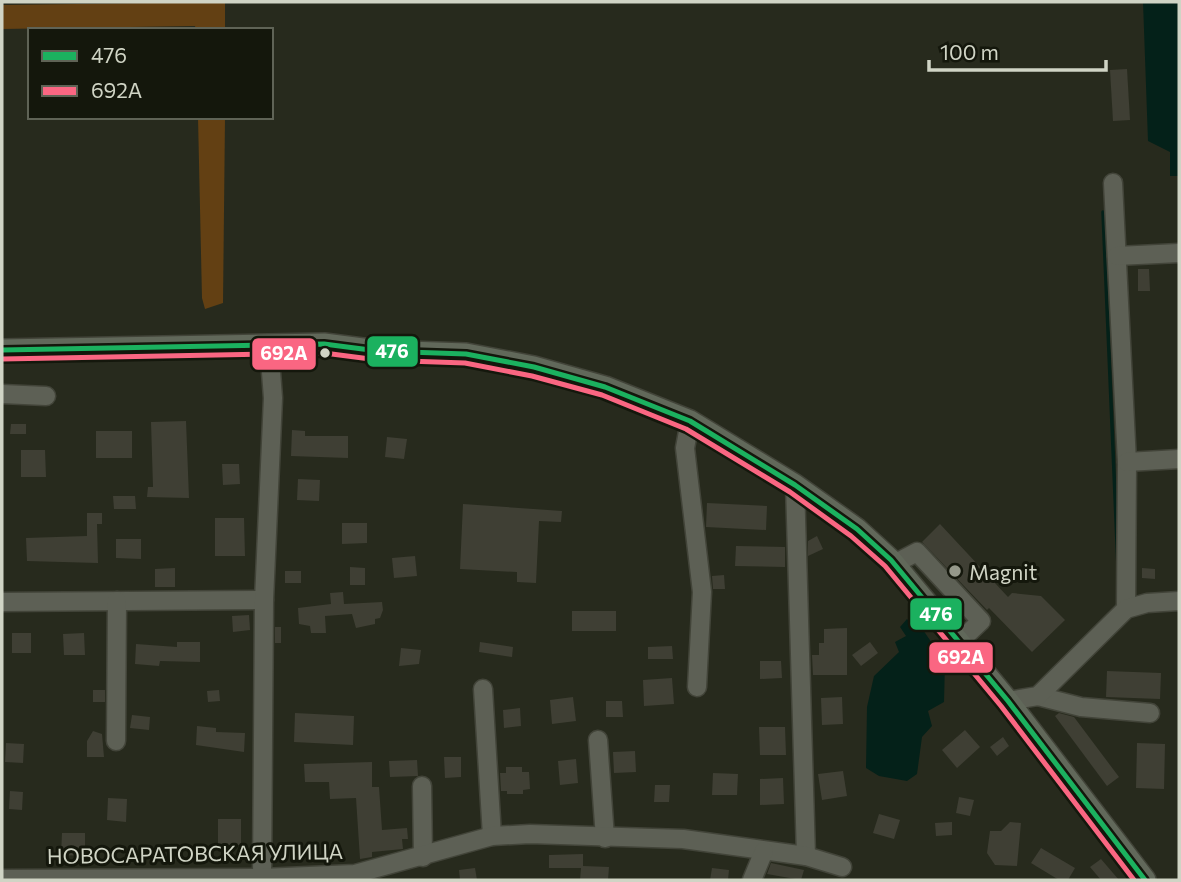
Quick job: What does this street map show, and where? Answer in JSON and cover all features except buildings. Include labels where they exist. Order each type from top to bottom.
[{"type":"main road","points":[[2,350],[324,345],[500,360],[605,387],[690,421],[795,485],[857,529],[894,564],[1008,701],[1145,880]]},
{"type":"street","points":[[1114,183],[1127,462],[1126,609]]},
{"type":"street","points":[[1117,256],[1179,253]]},
{"type":"street","points":[[262,878],[264,600],[272,398],[269,346]]},
{"type":"street","points":[[2,394],[47,396]]},
{"type":"street","points":[[690,421],[685,448],[702,592],[697,687]]},
{"type":"street","points":[[1127,462],[1179,459]]},
{"type":"street","points":[[795,485],[806,856]]},
{"type":"street","points":[[894,564],[917,552],[981,621],[959,642]]},
{"type":"street","points":[[2,602],[264,600]]},
{"type":"street","points":[[116,741],[117,601]]},
{"type":"street","points":[[1038,696],[1126,609],[1147,603],[1179,601]]},
{"type":"street","points":[[483,689],[492,836]]},
{"type":"street","points":[[1008,701],[1038,696],[1081,707],[1150,713]]},
{"type":"street","points":[[598,740],[597,759],[605,838]]},
{"type":"street","points":[[422,786],[423,857]]},
{"type":"street","name":"НОВОСАРАТОВСКАЯ УЛИЦА","points":[[2,879],[262,878],[355,874],[492,836],[530,834],[683,839],[806,856],[842,867]]},
{"type":"street","points":[[752,880],[764,851]]},
{"type":"shaded area","points":[[225,2],[225,28],[195,26],[2,29],[2,5]]},
{"type":"shaded area","points":[[198,119],[225,119],[223,303],[205,309],[202,298]]},
{"type":"water","points":[[1143,2],[1179,2],[1179,176],[1170,176],[1170,152],[1148,141]]},
{"type":"water","points":[[907,619],[912,625],[921,627],[945,662],[944,702],[928,711],[932,726],[922,737],[917,774],[907,781],[879,776],[866,768],[867,707],[874,676],[899,652],[895,642],[906,636],[900,627]]},
{"type":"waterway","points":[[1103,212],[1118,567]]},
{"type":"transit line","name":"476","points":[[2,350],[324,344],[378,351],[466,354],[534,367],[605,387],[690,421],[795,485],[857,529],[891,560],[1008,701],[1145,880]]},
{"type":"transit line","name":"692А","points":[[2,359],[324,353],[378,360],[465,363],[532,376],[602,395],[686,429],[790,492],[851,536],[885,566],[1001,706],[1134,880]]},
{"type":"place","name":"Magnit","points":[[955,571]]}]
